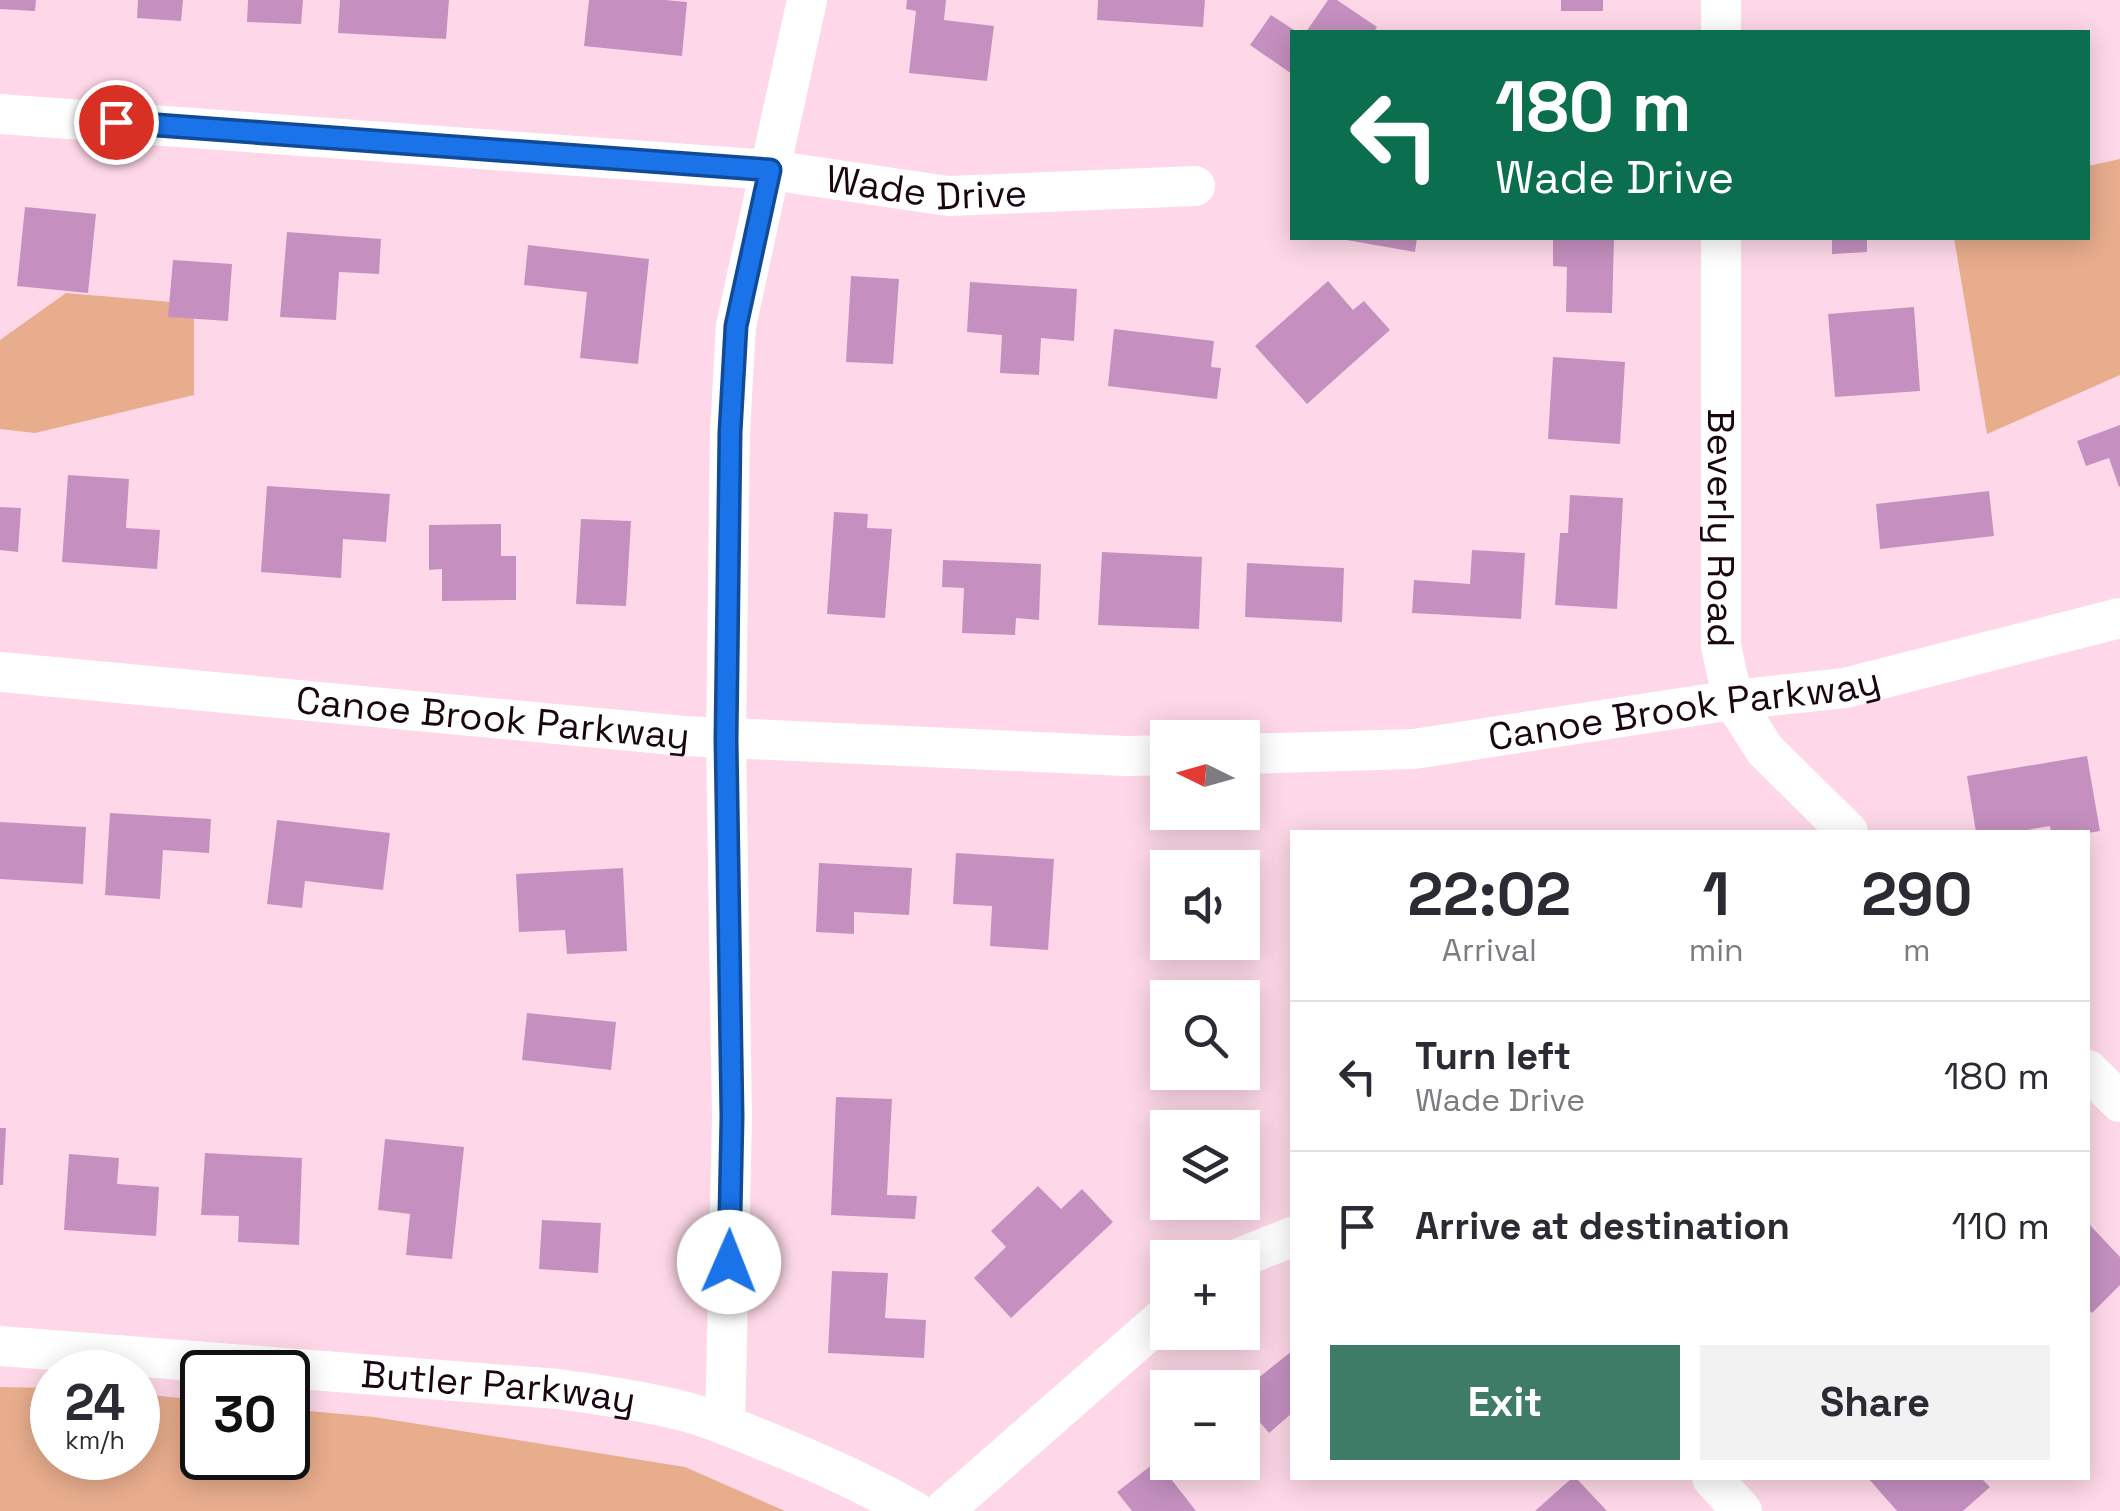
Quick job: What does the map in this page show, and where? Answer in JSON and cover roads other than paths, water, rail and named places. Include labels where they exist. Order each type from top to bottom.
[{"type":"street","points":[[726,1425],[732,1117],[726,739],[730,432],[736,326],[807,0]]},
{"type":"street","points":[[1720,0],[1720,30]]},
{"type":"street","name":"Wade Drive","points":[[0,114],[770,170],[948,196],[1195,186]]},
{"type":"street","name":"Beverly Road","points":[[1721,240],[1721,646],[1733,700],[1765,750],[1846,830]]},
{"type":"street","name":"Canoe Brook Parkway","points":[[1260,754],[1414,750],[1733,700],[1846,688],[2120,618]]},
{"type":"street","name":"Canoe Brook Parkway","points":[[0,672],[726,739],[1150,755]]},
{"type":"street","points":[[2090,1072],[2120,1102]]},
{"type":"street","points":[[1260,1250],[1290,1238]]},
{"type":"street","points":[[943,1511],[1150,1330]]},
{"type":"street","name":"Butler Parkway","points":[[0,1346],[558,1389],[624,1398],[726,1425],[812,1459],[914,1511]]},
{"type":"street","points":[[1714,1480],[1742,1511]]}]
